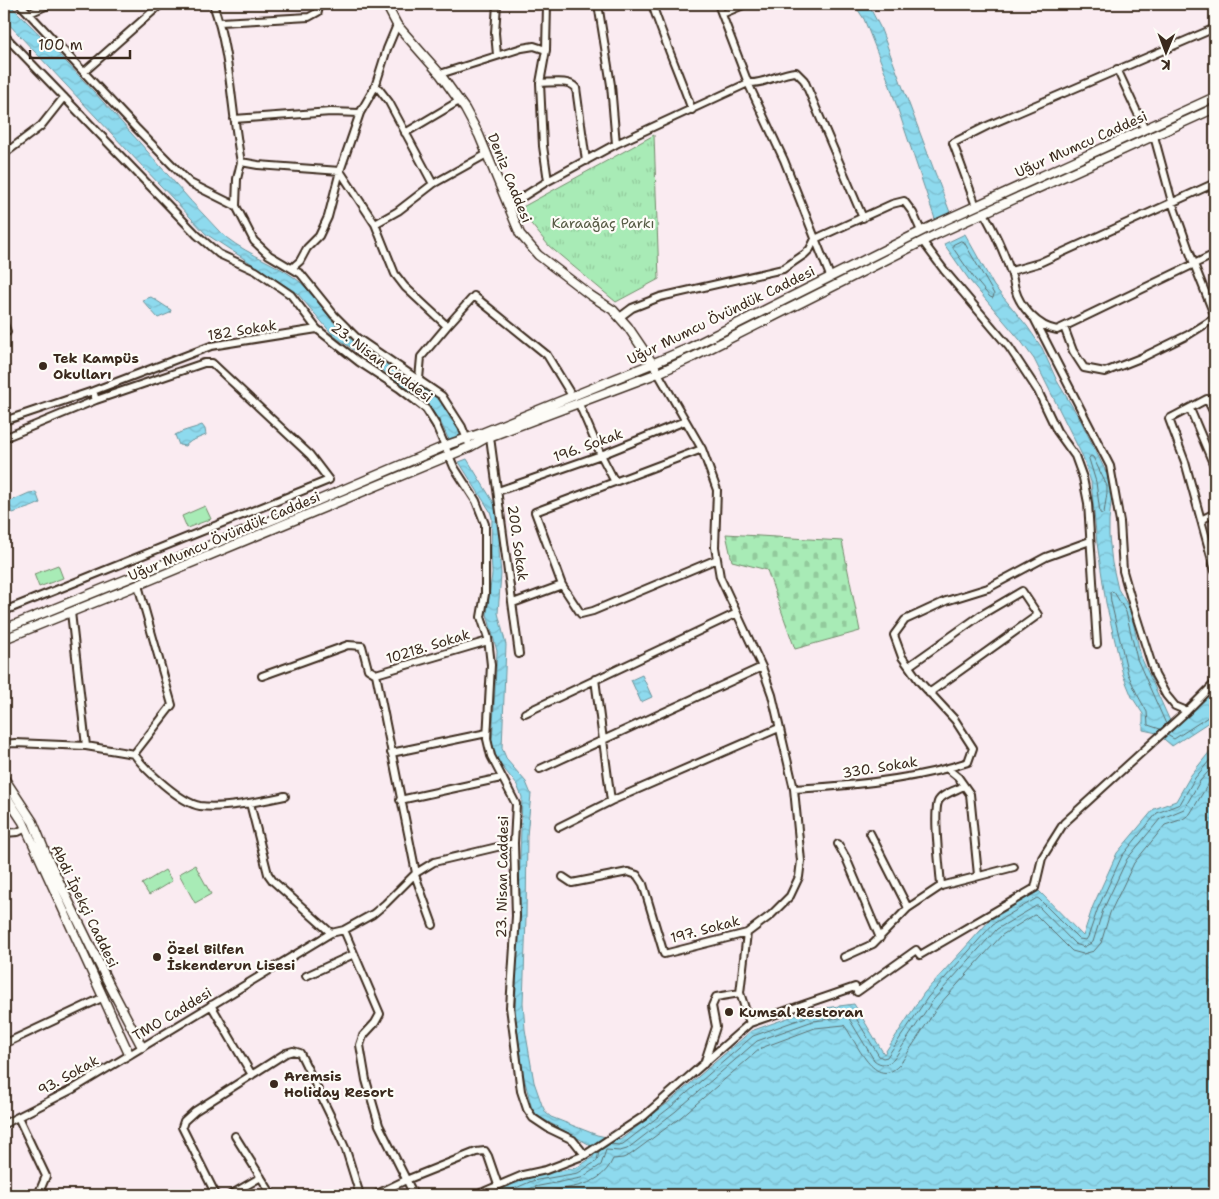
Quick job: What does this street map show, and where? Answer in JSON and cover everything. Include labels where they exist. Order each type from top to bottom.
[{"type":"street","points":[[20,4],[190,183],[236,206]]},
{"type":"street","points":[[30,14],[50,4]]},
{"type":"street","points":[[84,72],[161,4]]},
{"type":"street","points":[[213,4],[220,22],[241,162],[237,179],[236,206],[254,241],[269,255],[301,274],[334,315],[357,338],[442,396],[452,410],[467,448]]},
{"type":"street","points":[[220,22],[309,17],[318,12],[318,4]]},
{"type":"street","name":"Deniz Caddesi","points":[[386,4],[398,25],[440,74],[479,135],[520,234],[538,255],[620,317],[654,363],[658,373]]},
{"type":"street","points":[[497,4],[495,33],[497,55]]},
{"type":"street","points":[[547,4],[546,50],[540,83],[548,181]]},
{"type":"street","points":[[598,4],[611,85],[616,144]]},
{"type":"street","points":[[652,4],[662,36],[692,110]]},
{"type":"street","points":[[718,4],[748,84],[784,160],[830,276]]},
{"type":"street","points":[[722,14],[746,4]]},
{"type":"street","points":[[292,268],[300,261],[307,248],[320,236],[328,217],[340,171],[360,113],[375,86],[387,49],[398,25]]},
{"type":"street","points":[[976,206],[953,143],[995,122],[1215,28]]},
{"type":"street","name":"23. Nisan Caddesi","points":[[4,35],[197,235],[219,254],[256,271],[291,295],[317,329],[359,362],[426,408],[448,445],[454,467],[476,501],[485,524],[485,594],[481,617],[488,641],[491,665],[486,739],[490,756],[516,804],[514,843],[516,916],[510,1008],[521,1091],[527,1109],[533,1118],[548,1128],[573,1140],[585,1156]]},
{"type":"street","points":[[4,46],[10,41]]},
{"type":"street","points":[[440,74],[522,48],[534,46],[546,50]]},
{"type":"street","points":[[1117,69],[1145,129]]},
{"type":"street","points":[[508,206],[548,181],[616,144],[748,84],[758,84],[789,72],[796,72],[802,78],[863,218]]},
{"type":"street","points":[[540,83],[564,82],[574,85],[576,88],[586,160]]},
{"type":"street","points":[[375,86],[389,102],[433,184]]},
{"type":"street","points":[[4,154],[41,126],[64,97]]},
{"type":"street","name":"Uğur Mumcu Caddesi","points":[[932,226],[1215,97]]},
{"type":"street","points":[[405,133],[459,101]]},
{"type":"street","name":"Uğur Mumcu Caddesi","points":[[937,234],[1215,108]]},
{"type":"street","points":[[234,119],[331,112],[360,113]]},
{"type":"street","points":[[1064,327],[1073,351],[1084,368],[1105,372],[1143,357],[1188,335],[1215,318],[1172,202],[1154,136]]},
{"type":"street","points":[[375,224],[398,211],[433,184],[487,154]]},
{"type":"street","points":[[241,162],[340,171]]},
{"type":"street","points":[[340,171],[375,224],[395,274],[447,326]]},
{"type":"street","points":[[1011,271],[1039,263],[1215,183]]},
{"type":"street","points":[[620,317],[632,308],[660,297],[782,269],[806,254],[815,239],[892,204],[904,201],[913,213],[921,231]]},
{"type":"street","points":[[984,213],[1011,271],[1015,291],[1022,304],[1035,320],[1110,466],[1120,522],[1123,571],[1133,606],[1155,674],[1166,695],[1175,706],[1187,711]]},
{"type":"street","name":"Uğur Mumcu Övündük Caddesi","points":[[4,629],[268,522],[448,445],[654,363],[932,226]]},
{"type":"street","name":"Uğur Mumcu Övündük Caddesi","points":[[4,639],[138,585],[490,437],[658,373],[694,357],[937,234]]},
{"type":"street","points":[[923,242],[944,270],[1010,347],[1038,391],[1057,431],[1075,456],[1083,478],[1088,503],[1097,644]]},
{"type":"street","points":[[1035,320],[1050,329],[1057,330],[1215,254]]},
{"type":"street","points":[[419,379],[422,357],[474,296],[547,355],[572,396]]},
{"type":"street","points":[[4,324],[7,332]]},
{"type":"street","name":"182 Sokak","points":[[4,421],[211,346],[317,329]]},
{"type":"street","points":[[4,438],[96,400],[204,363],[212,362],[310,455],[329,480],[4,611]]},
{"type":"street","points":[[658,373],[702,449],[717,490],[715,547],[720,577],[762,667],[772,695],[794,789]]},
{"type":"street","points":[[92,390],[96,400]]},
{"type":"street","points":[[1215,415],[1206,399],[1169,420],[1185,462],[1215,571]]},
{"type":"street","points":[[579,404],[615,482]]},
{"type":"street","points":[[1190,409],[1215,468]]},
{"type":"street","name":"196. Sokak","points":[[498,491],[601,455],[685,421]]},
{"type":"street","name":"200. Sokak","points":[[490,437],[514,603],[519,654]]},
{"type":"street","name":"200. Sokak","points":[[562,585],[535,512],[702,449]]},
{"type":"street","points":[[1201,520],[1215,513]]},
{"type":"street","points":[[908,666],[981,615],[1022,591],[1038,615],[929,692],[908,666],[902,658],[894,635],[906,620],[946,601],[988,588],[1046,558],[1090,541]]},
{"type":"street","points":[[514,603],[562,585],[581,614],[593,611],[717,559]]},
{"type":"street","points":[[134,754],[172,704],[138,585]]},
{"type":"street","points":[[70,612],[86,746]]},
{"type":"street","points":[[525,713],[737,613]]},
{"type":"street","name":"10218. Sokak","points":[[376,674],[488,641]]},
{"type":"street","points":[[262,676],[348,646],[362,646],[368,669],[376,674],[415,874],[433,925]]},
{"type":"street","points":[[540,769],[762,667]]},
{"type":"street","points":[[596,680],[611,801]]},
{"type":"street","points":[[476,1195],[523,1175],[546,1170],[585,1156],[644,1116],[750,1023],[855,987],[857,992],[916,950],[920,955],[1034,888],[1042,858],[1064,823],[1215,683]]},
{"type":"street","name":"330. Sokak","points":[[794,789],[862,784],[948,769],[968,762],[973,748],[955,720],[929,692]]},
{"type":"street","points":[[559,827],[611,801],[779,728]]},
{"type":"street","points":[[391,752],[487,733]]},
{"type":"street","points":[[4,744],[86,746],[134,754],[144,767],[184,799],[200,806],[250,802],[285,796]]},
{"type":"street","points":[[948,769],[958,777],[970,794],[978,875]]},
{"type":"street","name":"Abdi İpekçi Caddesi","points":[[4,778],[33,822],[48,859],[142,1047]]},
{"type":"street","points":[[400,800],[501,778]]},
{"type":"street","points":[[941,886],[937,826],[938,803],[941,798],[964,786]]},
{"type":"street","name":"197. Sokak","points":[[563,877],[572,883],[628,872],[637,875],[643,884],[664,954],[747,933],[771,915],[790,896],[799,877],[801,862],[794,789]]},
{"type":"street","name":"Abdi İpekçi Caddesi","points":[[4,793],[26,828],[129,1054]]},
{"type":"street","points":[[250,802],[268,874],[273,881],[331,933]]},
{"type":"street","points":[[4,833],[18,832],[26,828]]},
{"type":"street","points":[[870,833],[908,908]]},
{"type":"street","name":"TMO Caddesi","points":[[129,1054],[331,933],[344,930],[373,914],[415,874],[434,862],[514,843]]},
{"type":"street","points":[[838,844],[846,858],[880,938]]},
{"type":"street","points":[[844,957],[873,944],[908,908],[941,886],[1014,867]]},
{"type":"street","points":[[344,930],[380,1014],[375,1023],[363,1036],[360,1045],[366,1080],[379,1125],[414,1195]]},
{"type":"street","points":[[747,933],[740,993],[750,1023]]},
{"type":"street","points":[[306,976],[354,954]]},
{"type":"street","points":[[704,1065],[716,1027],[712,1006],[716,997],[740,993]]},
{"type":"street","points":[[4,1044],[104,997]]},
{"type":"street","points":[[211,1006],[252,1075]]},
{"type":"street","points":[[216,1195],[182,1128],[184,1121],[195,1111],[286,1053],[293,1051],[300,1053],[334,1122],[346,1150],[360,1195]]},
{"type":"street","name":"93. Sokak","points":[[4,1124],[73,1089],[129,1054]]},
{"type":"street","points":[[18,1116],[46,1176],[38,1195]]},
{"type":"street","points":[[236,1136],[272,1195]]},
{"type":"street","points":[[377,1194],[406,1180],[476,1152],[484,1151],[488,1156],[498,1185]]},
{"type":"street","points":[[230,1195],[261,1177]]},
{"type":"green space","name":"Karaağaç Parkı","points":[[654,135],[659,279],[616,302],[549,246],[519,209]]},
{"type":"green space","points":[[205,506],[211,519],[187,528],[182,516]]},
{"type":"green space","points":[[726,534],[842,541],[860,631],[795,649],[767,570],[732,561]]},
{"type":"green space","points":[[58,565],[63,578],[39,587],[34,574]]},
{"type":"green space","points":[[195,865],[211,894],[195,903],[179,874]]},
{"type":"green space","points":[[165,870],[172,881],[149,895],[142,884]]},
{"type":"water","points":[[4,4],[9,4],[62,58],[218,230],[245,250],[295,278],[308,290],[340,329],[438,398],[446,406],[462,435],[449,440],[440,421],[420,397],[333,335],[297,293],[206,234],[4,19]]},
{"type":"water","points":[[854,4],[868,4],[880,27],[951,215],[936,222],[887,77],[864,19]]},
{"type":"water","points":[[965,234],[994,286],[1027,326],[1042,348],[1057,381],[1081,421],[1108,476],[1112,494],[1109,536],[1112,563],[1118,589],[1130,609],[1141,657],[1170,721],[1215,686],[1215,718],[1172,746],[1157,733],[1143,730],[1143,714],[1132,697],[1123,675],[1106,603],[1097,543],[1091,482],[1083,457],[1034,359],[970,281],[944,244]]},
{"type":"water","points":[[151,297],[171,310],[170,313],[158,318],[142,300]]},
{"type":"water","points":[[202,425],[206,435],[191,441],[185,446],[179,445],[175,435]]},
{"type":"water","points":[[467,459],[497,508],[500,522],[499,551],[501,574],[498,613],[506,645],[502,748],[507,760],[526,782],[531,794],[527,836],[523,1003],[525,1029],[534,1082],[546,1113],[551,1117],[597,1135],[620,1140],[669,1102],[751,1031],[810,1010],[854,1004],[884,1054],[924,993],[990,920],[1039,891],[1083,936],[1093,906],[1117,853],[1154,809],[1176,801],[1191,775],[1215,745],[1215,1195],[489,1195],[530,1176],[576,1168],[593,1157],[594,1147],[539,1117],[532,1109],[524,1078],[515,1015],[522,797],[517,785],[497,760],[492,744],[497,651],[487,614],[492,574],[492,518],[490,511],[459,462]]},
{"type":"water","points":[[36,492],[40,503],[13,513],[9,508],[9,502]]},
{"type":"water","points":[[642,675],[652,697],[641,702],[631,680]]},
{"type":"place","name":"Tek Kampüs Okulları","points":[[43,366]]},
{"type":"place","name":"Özel Bilfen İskenderun Lisesi","points":[[157,957]]},
{"type":"place","name":"Kumsal Restoran","points":[[729,1012]]},
{"type":"place","name":"Aremsis Holiday Resort","points":[[274,1084]]}]
